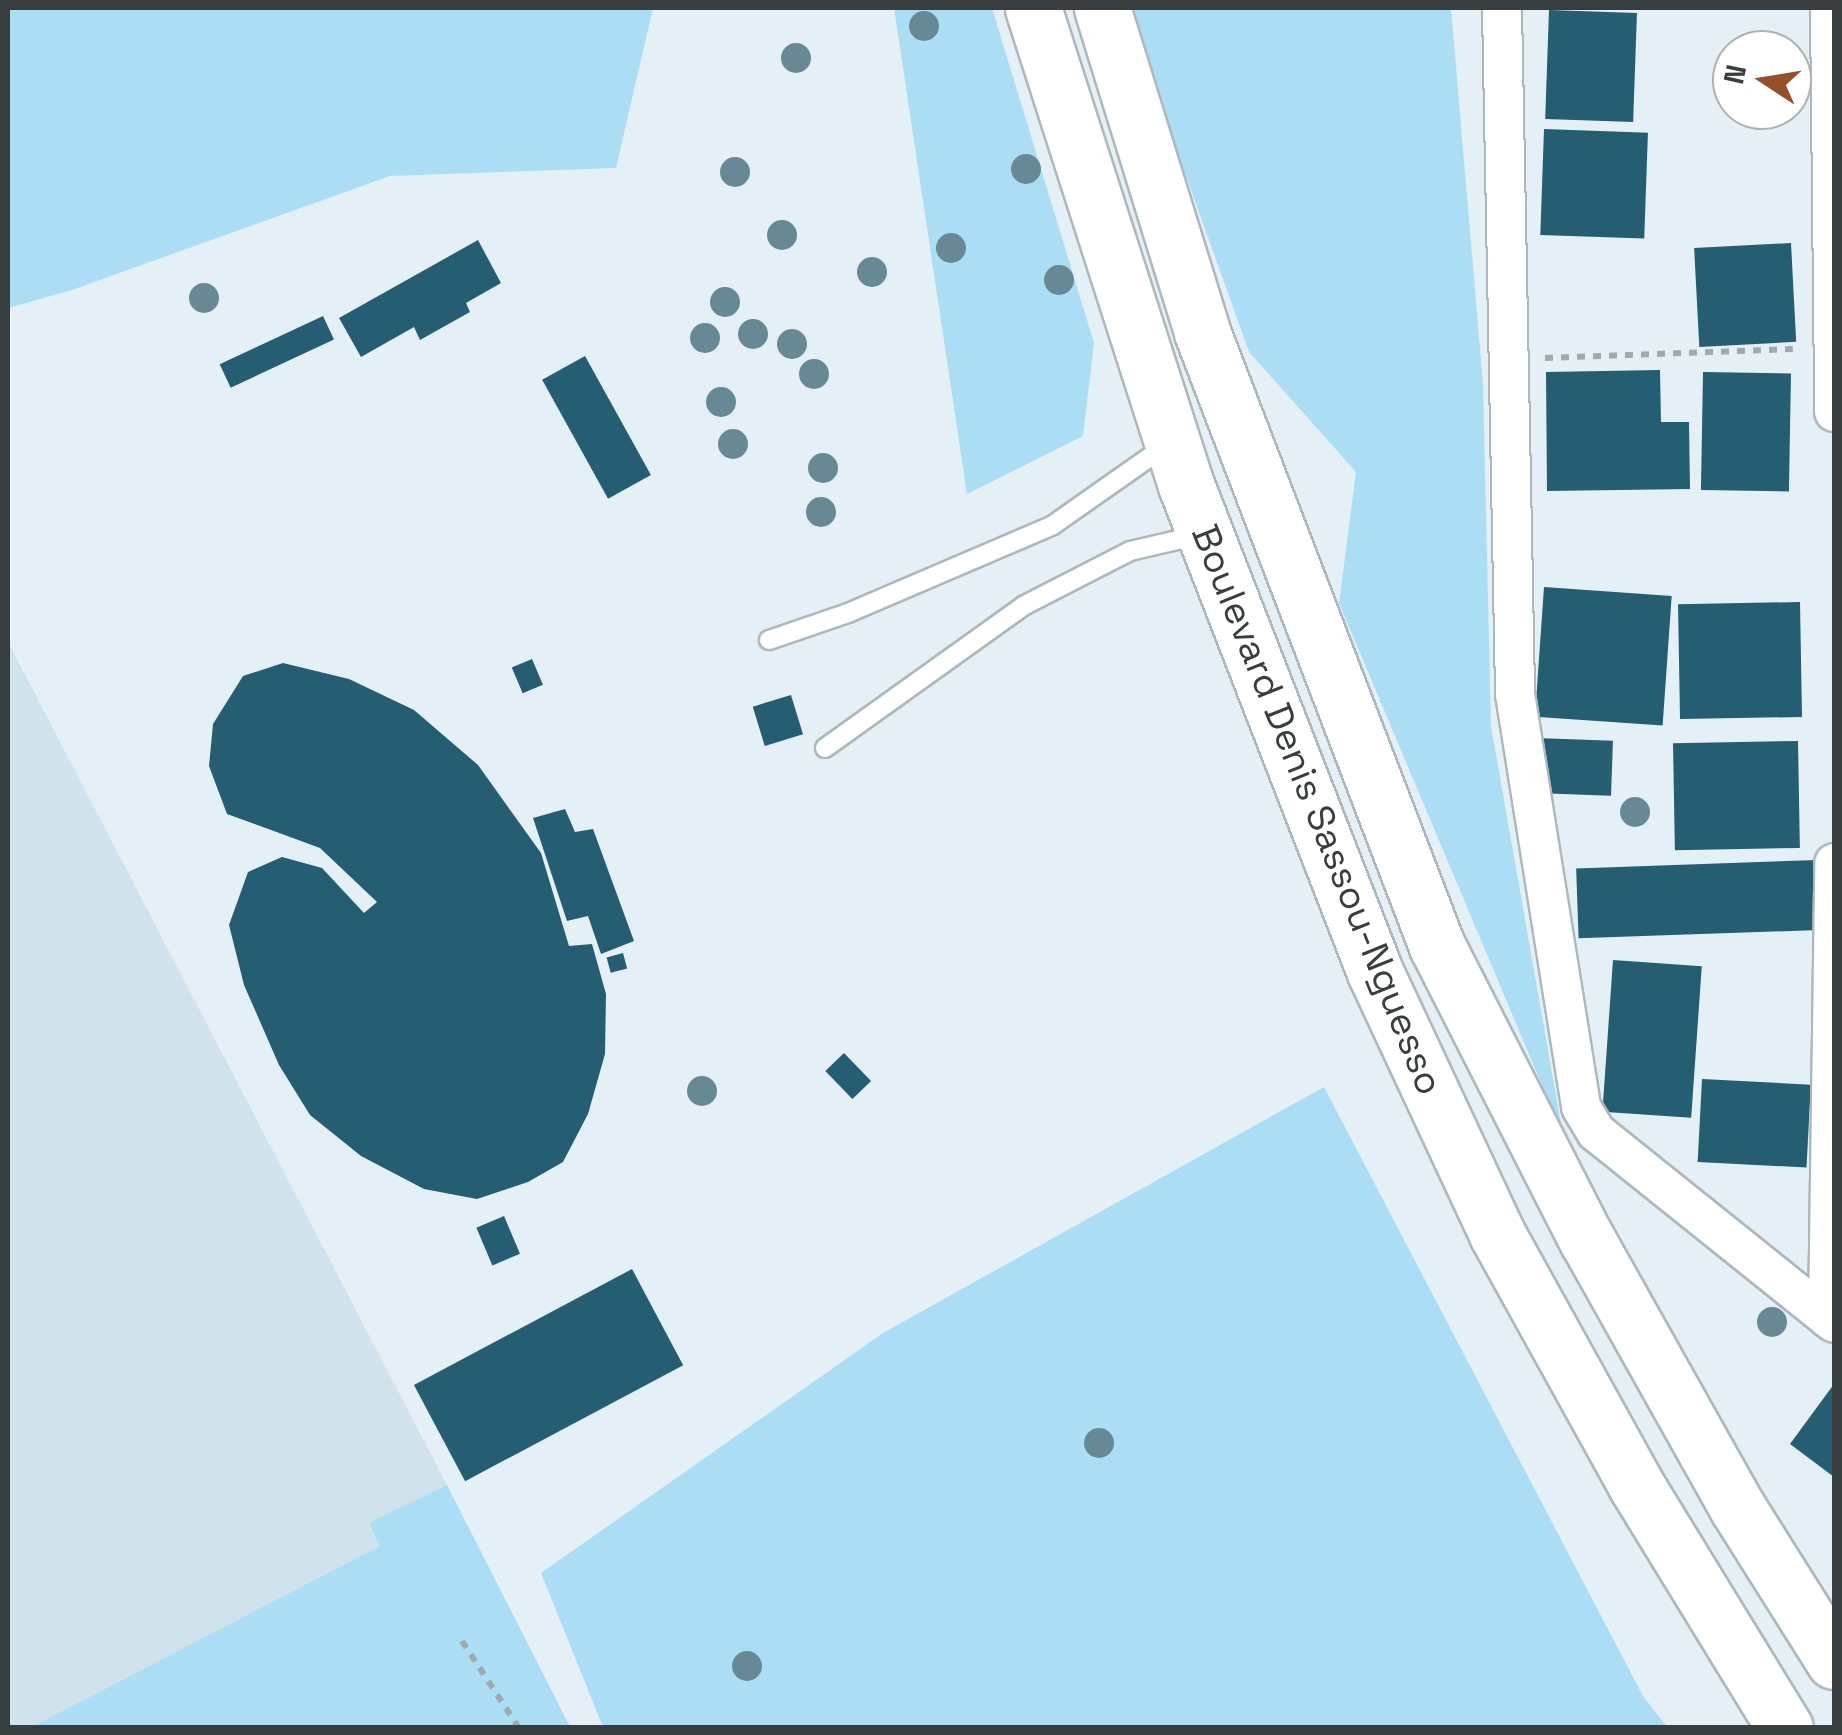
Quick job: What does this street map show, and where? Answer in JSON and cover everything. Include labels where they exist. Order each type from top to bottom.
[{"type":"main road","name":"Boulevard Denis Sassou-Nguesso","points":[[1034,8],[1187,487],[1375,972],[1497,1234],[1636,1485],[1785,1728]]},
{"type":"main road","name":"Boulevard Denis Sassou-Nguesso","points":[[1102,8],[1202,332],[1437,946],[1586,1238],[1738,1506],[1834,1662]]},
{"type":"main road","points":[[1187,487],[1256,466]]},
{"type":"street","points":[[1502,8],[1515,694],[1580,1108],[1596,1132],[1831,1320]]},
{"type":"street","points":[[1830,8],[1834,412]]},
{"type":"street","points":[[1831,1320],[1834,863]]},
{"type":"lane","points":[[769,640],[848,613],[1053,524],[1187,487]]},
{"type":"lane","points":[[825,748],[1023,606],[1130,551],[1187,487]]},
{"type":"path","points":[[1509,359],[1834,348]]},
{"type":"path","points":[[462,1641],[519,1728]]},
{"type":"shaded area","points":[[8,8],[653,8],[616,168],[390,176],[72,290],[8,308]]},
{"type":"shaded area","points":[[894,8],[992,8],[1094,343],[1083,436],[967,494]]},
{"type":"shaded area","points":[[1126,8],[1451,8],[1483,384],[1491,726],[1563,1135],[1339,603],[1356,472],[1249,352]]},
{"type":"shaded area","points":[[8,642],[447,1485],[570,1727],[8,1727]]},
{"type":"shaded area","points":[[1324,1087],[1643,1696],[1667,1727],[603,1727],[541,1573],[883,1333]]},
{"type":"shaded area","points":[[447,1485],[570,1727],[32,1727],[380,1546],[369,1523]]},
{"type":"building","points":[[1549,10],[1637,13],[1633,122],[1545,119]]},
{"type":"building","points":[[1544,129],[1648,133],[1644,239],[1540,235]]},
{"type":"building","points":[[478,240],[501,283],[466,303],[470,312],[420,340],[414,327],[361,357],[339,318]]},
{"type":"building","points":[[1791,243],[1796,342],[1699,347],[1694,248]]},
{"type":"building","points":[[323,316],[334,340],[231,388],[220,364]]},
{"type":"building","points":[[585,356],[651,475],[608,499],[542,380]]},
{"type":"building","points":[[1660,370],[1661,422],[1689,422],[1690,489],[1547,491],[1546,372]]},
{"type":"building","points":[[1703,372],[1791,374],[1789,492],[1701,490]]},
{"type":"building","points":[[1544,587],[1672,596],[1663,726],[1535,717]]},
{"type":"building","points":[[1800,602],[1802,717],[1680,719],[1678,604]]},
{"type":"building","points":[[532,659],[543,685],[523,693],[512,668]]},
{"type":"building","points":[[283,663],[349,679],[414,710],[478,765],[541,853],[569,946],[592,944],[606,994],[605,1054],[588,1114],[563,1162],[528,1182],[477,1199],[424,1189],[361,1156],[310,1115],[279,1065],[244,985],[229,925],[248,872],[282,857],[322,868],[364,913],[377,902],[320,848],[227,814],[209,766],[213,724],[243,676]]},
{"type":"building","points":[[791,695],[803,734],[765,746],[753,707]]},
{"type":"building","points":[[1536,738],[1613,741],[1611,796],[1534,793]]},
{"type":"building","points":[[1798,741],[1800,848],[1675,850],[1673,743]]},
{"type":"building","points":[[565,809],[575,832],[593,829],[634,941],[601,954],[588,916],[567,921],[533,818]]},
{"type":"building","points":[[1817,860],[1819,930],[1579,938],[1576,868]]},
{"type":"building","points":[[623,953],[627,968],[611,973],[607,957]]},
{"type":"building","points":[[1613,960],[1702,966],[1691,1118],[1602,1112]]},
{"type":"building","points":[[844,1053],[871,1081],[852,1099],[825,1071]]},
{"type":"building","points":[[1702,1079],[1811,1085],[1807,1168],[1698,1162]]},
{"type":"building","points":[[504,1216],[520,1254],[492,1265],[476,1228]]},
{"type":"building","points":[[632,1269],[683,1365],[465,1481],[414,1385]]},
{"type":"building","points":[[1834,1384],[1834,1477],[1790,1444]]}]
